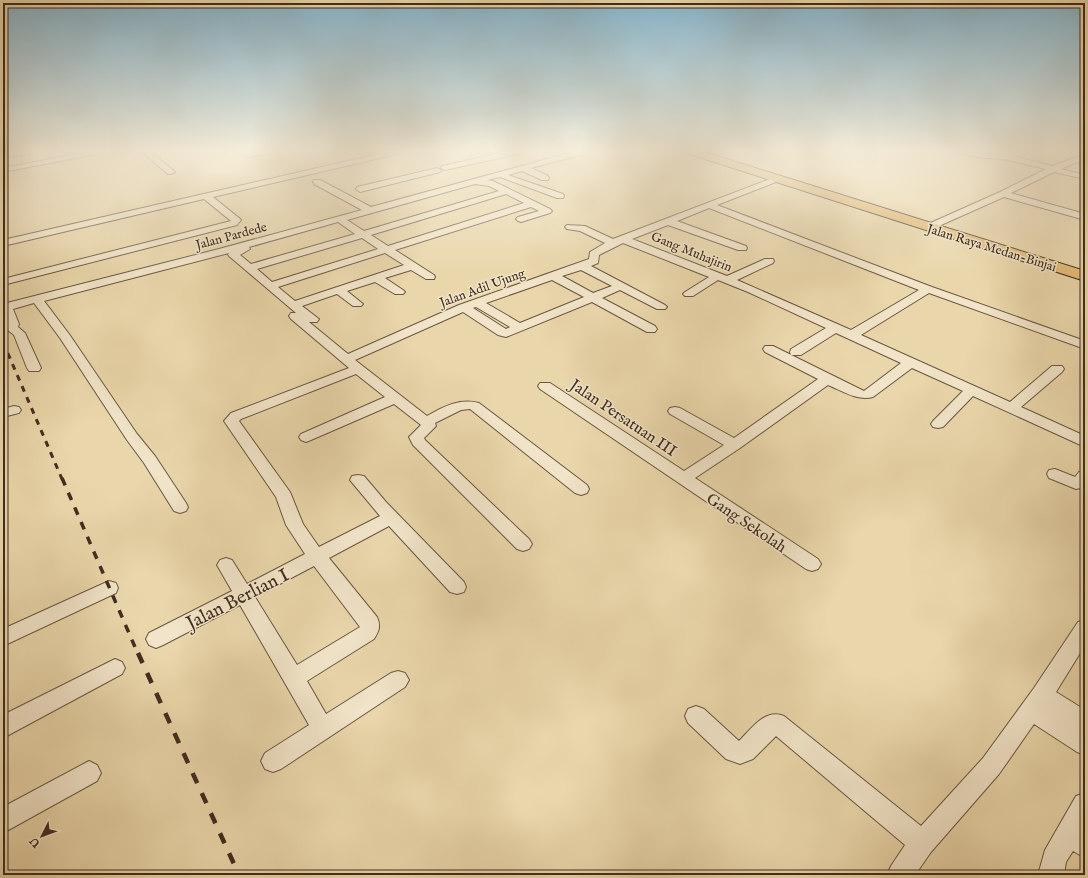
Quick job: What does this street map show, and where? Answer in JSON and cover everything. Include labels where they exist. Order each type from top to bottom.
[{"type":"highway","name":"Jalan Raya Medan-Binjai","points":[[826,193],[1007,249],[1085,270]]},
{"type":"highway","name":"Jalan Raya Medan-Binjai","points":[[830,193],[932,226]]},
{"type":"highway","name":"Jalan Raya Medan-Binjai","points":[[1007,249],[1085,276]]},
{"type":"street","points":[[3,243],[219,193]]},
{"type":"street","points":[[337,193],[369,210]]},
{"type":"street","name":"Jalan Pardede","points":[[5,308],[341,220],[369,210],[433,193]]},
{"type":"street","points":[[313,319],[270,286],[233,254],[234,252],[341,220],[441,193]]},
{"type":"street","points":[[250,268],[502,193]]},
{"type":"street","points":[[512,193],[547,211],[521,219]]},
{"type":"street","points":[[552,193],[560,196]]},
{"type":"street","points":[[618,241],[739,193]]},
{"type":"street","points":[[932,226],[1003,194],[1085,217]]},
{"type":"street","points":[[3,282],[234,223],[236,220],[206,196]]},
{"type":"street","points":[[270,286],[533,203]]},
{"type":"street","points":[[708,205],[928,289],[1085,345]]},
{"type":"street","points":[[341,220],[430,277]]},
{"type":"street","points":[[667,221],[742,248]]},
{"type":"street","name":"Gang Muhajirin","points":[[570,227],[582,228],[752,290],[834,329],[1085,442]]},
{"type":"street","name":"Jalan Adil Ujung","points":[[317,557],[295,525],[284,496],[231,421],[236,416],[352,364],[463,308],[594,261],[594,254],[618,241]]},
{"type":"street","points":[[223,251],[352,364],[426,422],[429,426],[418,434],[416,438],[418,442],[523,544]]},
{"type":"street","points":[[728,280],[769,261]]},
{"type":"street","points":[[293,305],[412,266]]},
{"type":"street","points":[[582,266],[661,307]]},
{"type":"street","points":[[554,276],[651,329]]},
{"type":"street","points":[[689,294],[717,276]]},
{"type":"street","points":[[377,278],[399,292]]},
{"type":"street","points":[[463,308],[506,333],[621,286]]},
{"type":"street","points":[[850,336],[928,289]]},
{"type":"street","points":[[338,290],[357,304]]},
{"type":"street","points":[[37,299],[66,337],[132,437],[150,460],[180,507]]},
{"type":"street","points":[[477,302],[519,328]]},
{"type":"street","points":[[5,308],[13,324],[11,328],[19,333],[34,368]]},
{"type":"street","points":[[796,352],[834,329]]},
{"type":"street","points":[[769,349],[862,395],[868,394],[910,363]]},
{"type":"street","points":[[1011,409],[1056,369]]},
{"type":"street","points":[[683,479],[735,445],[827,379]]},
{"type":"street","name":"Jalan Persatuan III","points":[[545,386],[683,479]]},
{"type":"street","points":[[938,424],[971,391]]},
{"type":"street","points":[[306,437],[395,398]]},
{"type":"street","points":[[426,422],[461,405],[468,404],[474,406],[581,489]]},
{"type":"street","points":[[675,411],[735,445]]},
{"type":"street","points":[[1055,474],[1076,484],[1085,476]]},
{"type":"street","name":"Gang Sekolah","points":[[683,479],[812,564]]},
{"type":"street","points":[[358,480],[391,518],[457,586]]},
{"type":"street","name":"Jalan Berlian I","points":[[156,639],[391,518]]},
{"type":"street","points":[[294,678],[367,633],[370,628],[370,622],[317,557]]},
{"type":"street","points":[[226,565],[323,729]]},
{"type":"street","points":[[3,638],[109,588]]},
{"type":"street","points":[[900,875],[922,843],[991,766],[1085,628]]},
{"type":"street","points":[[3,727],[115,668]]},
{"type":"street","points":[[273,762],[398,680]]},
{"type":"street","points":[[1036,702],[1085,722]]},
{"type":"street","points":[[1036,702],[1085,744]]},
{"type":"street","points":[[696,716],[734,751],[740,753],[745,751],[772,724],[776,723],[922,843]]},
{"type":"street","points":[[3,821],[89,773]]},
{"type":"street","points":[[1051,875],[1054,859],[1077,839],[1085,805]]},
{"type":"railway","points":[[3,342],[62,479]]},
{"type":"railway","points":[[62,478],[138,654]]},
{"type":"railway","points":[[138,653],[239,875]]}]
